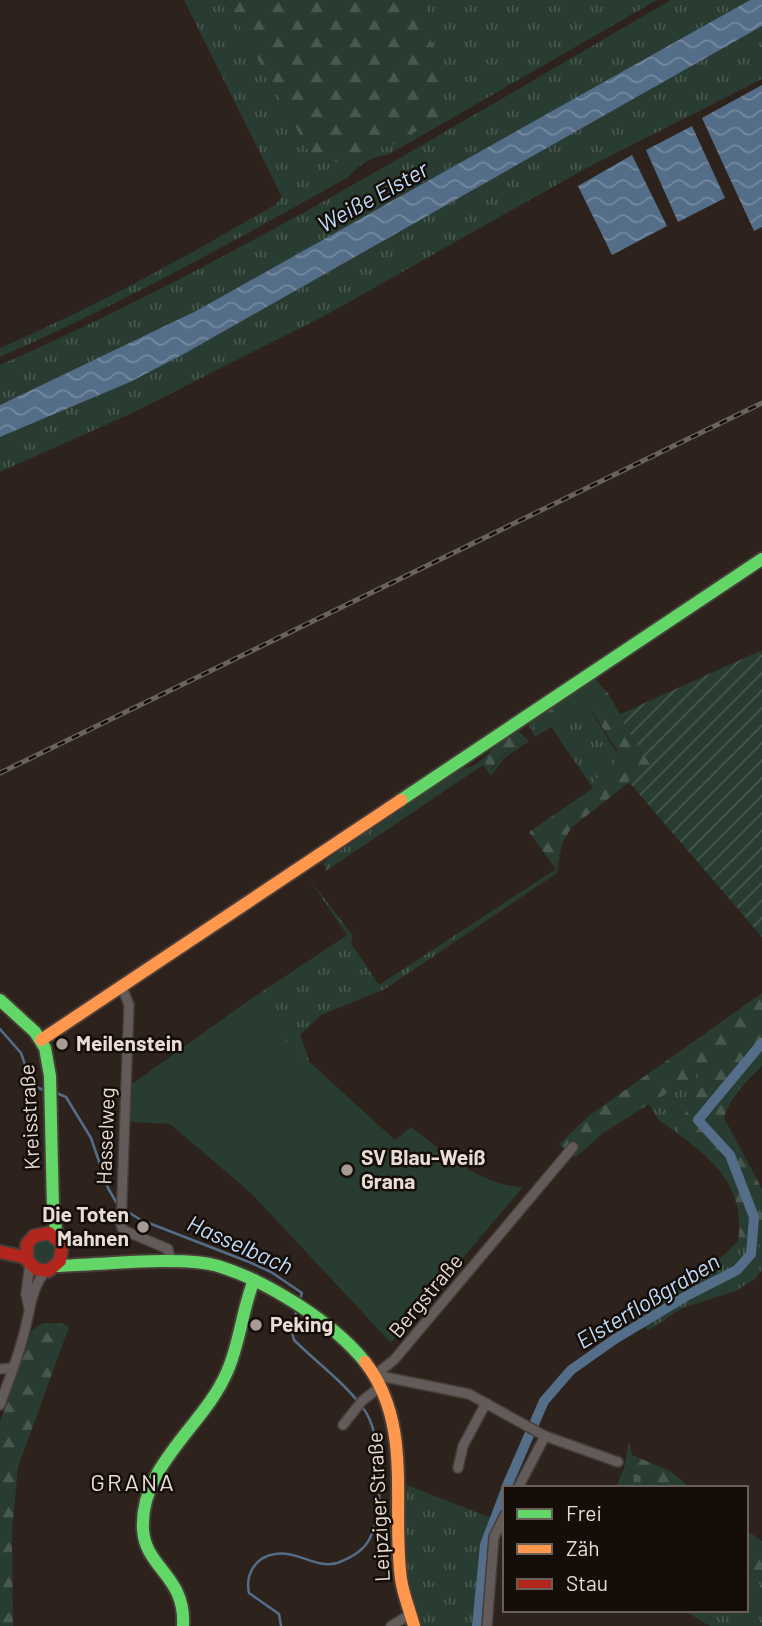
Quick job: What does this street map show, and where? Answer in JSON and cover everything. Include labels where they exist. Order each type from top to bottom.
[{"type":"main road","points":[[41,1040],[762,559]]},
{"type":"main road","name":"Kreisstraße","points":[[0,1000],[41,1040],[50,1087],[53,1209],[60,1242]]},
{"type":"main road","name":"Kreisstraße","points":[[35,1236],[53,1209]]},
{"type":"main road","points":[[60,1242],[63,1258],[52,1268],[1,1252],[4,1248],[35,1236],[60,1242],[95,1265]]},
{"type":"main road","points":[[29,1261],[26,1249],[35,1236]]},
{"type":"main road","name":"Leipziger Straße","points":[[52,1268],[171,1260],[217,1265],[254,1280],[291,1300],[352,1346],[378,1380],[393,1423],[398,1454],[399,1560],[412,1620]]},
{"type":"main road","points":[[183,1626],[186,1612],[183,1597],[174,1579],[149,1549],[142,1534],[146,1502],[159,1472],[223,1382],[254,1280]]},
{"type":"street","name":"Hasselweg","points":[[122,987],[129,1005],[123,1230],[168,1249],[171,1260]]},
{"type":"street","name":"Bergstraße","points":[[378,1380],[573,1147]]},
{"type":"street","points":[[29,1261],[26,1294],[29,1308]]},
{"type":"street","points":[[0,1405],[40,1279],[52,1268]]},
{"type":"street","points":[[0,1369],[12,1368]]},
{"type":"street","name":"Leipziger Straße","points":[[343,1425],[378,1380]]},
{"type":"street","points":[[378,1380],[469,1394],[545,1436],[618,1462]]},
{"type":"street","points":[[458,1468],[463,1446],[486,1403]]},
{"type":"street","points":[[519,1486],[545,1436]]},
{"type":"street","points":[[487,1626],[494,1537],[503,1519]]},
{"type":"street","points":[[391,1626],[412,1620]]},
{"type":"green space","points":[[184,0],[225,0],[315,162],[352,162],[375,148],[390,146],[426,14],[427,0],[657,0],[388,155],[367,161],[350,176],[221,248],[90,316],[0,357],[0,348],[141,280],[276,204],[282,197]]},
{"type":"green space","points":[[225,0],[427,0],[426,14],[445,115],[390,146],[375,148],[352,162],[315,162]]},
{"type":"green space","points":[[671,0],[750,0],[196,311],[0,405],[0,365],[172,283],[257,238]]},
{"type":"green space","points":[[762,26],[762,79],[581,171],[326,315],[130,414],[0,472],[0,437],[130,382],[182,355]]},
{"type":"green space","points":[[762,650],[762,937],[628,781],[651,765],[618,715]]},
{"type":"green space","points":[[594,678],[607,692],[589,708],[618,755],[613,767],[595,780],[593,788],[551,727],[535,737],[529,726],[532,719]]},
{"type":"green space","points":[[584,688],[591,693],[587,700],[536,734],[533,724],[536,719]]},
{"type":"green space","points":[[607,692],[651,765],[571,828],[563,842],[556,869],[529,832],[593,788],[594,780],[615,764],[617,750],[589,707]]},
{"type":"green space","points":[[518,731],[527,739],[501,756],[490,770],[483,759],[497,744]]},
{"type":"green space","points":[[527,739],[529,741],[504,758],[491,776],[483,765],[326,871],[324,863],[329,858],[458,770],[473,766],[483,759],[492,770],[501,757]]},
{"type":"green space","points":[[561,851],[557,873],[385,989],[321,1015],[300,1035],[310,1063],[245,1003],[347,935],[308,877],[353,936],[351,943],[379,985],[556,869]]},
{"type":"green space","points":[[762,993],[762,1066],[735,1096],[724,1118],[762,1189],[762,1246],[749,1250],[738,1241],[739,1223],[733,1192],[705,1155],[678,1134],[699,1073],[603,1133],[576,1157],[559,1144],[590,1115]]},
{"type":"green space","name":"SV Blau-Weiß Grana","points":[[245,1003],[395,1140],[411,1127],[477,1174],[507,1185],[523,1187],[391,1343],[252,1194],[170,1124],[130,1122],[132,1084]]},
{"type":"green space","points":[[700,1072],[678,1134],[659,1120],[649,1104]]},
{"type":"green space","points":[[44,1238],[53,1242],[57,1251],[53,1260],[44,1264],[35,1260],[31,1251],[35,1242]]},
{"type":"green space","points":[[738,1241],[749,1250],[762,1246],[762,1269],[756,1278],[736,1291],[682,1308],[648,1331],[630,1310],[723,1256]]},
{"type":"green space","points":[[43,1323],[60,1323],[69,1327],[18,1467],[12,1531],[13,1626],[0,1626],[0,1422],[32,1330]]},
{"type":"green space","points":[[629,1443],[632,1455],[670,1471],[689,1486],[660,1486],[624,1468]]},
{"type":"green space","points":[[624,1468],[660,1486],[617,1486]]},
{"type":"green space","points":[[407,1485],[496,1520],[488,1542],[482,1626],[421,1626],[408,1571]]},
{"type":"green space","points":[[748,1531],[762,1541],[762,1581],[748,1573]]},
{"type":"green space","points":[[748,1573],[762,1581],[762,1626],[710,1626],[686,1612],[748,1612]]},
{"type":"water","points":[[750,0],[762,0],[762,26],[182,355],[130,382],[0,437],[0,405],[196,311]]},
{"type":"water","points":[[762,85],[762,227],[754,231],[702,118]]},
{"type":"water","points":[[692,126],[725,198],[678,222],[646,150]]},
{"type":"water","points":[[632,155],[667,226],[612,255],[578,186]]},
{"type":"waterway","name":"Hasselbach","points":[[0,1029],[21,1053],[32,1085],[48,1092]]},
{"type":"waterway","name":"Elsterfloßgraben","points":[[507,1486],[544,1401],[571,1370],[615,1339],[688,1295],[737,1270],[751,1254],[754,1217],[730,1155],[698,1120],[762,1043]]},
{"type":"waterway","name":"Hasselbach","points":[[54,1092],[66,1097],[91,1138],[108,1188],[119,1207]]},
{"type":"waterway","name":"Hasselbach","points":[[125,1210],[141,1220],[271,1272],[302,1293],[299,1302]]},
{"type":"waterway","name":"Hasselbach","points":[[281,1626],[279,1614],[249,1593],[253,1568],[262,1559],[283,1553],[322,1564],[337,1563],[352,1556],[361,1550],[370,1538],[375,1525],[380,1491],[378,1453],[370,1420],[348,1390],[294,1340],[292,1332],[296,1312]]},
{"type":"waterway","name":"Elsterfloßgraben","points":[[477,1626],[485,1545],[503,1497]]},
{"type":"railway","points":[[0,773],[762,403]]},
{"type":"traffic: fast","points":[[401,800],[762,559]]},
{"type":"traffic: fast","points":[[0,1000],[35,1032],[45,1048],[50,1076],[53,1209],[57,1237]]},
{"type":"traffic: fast","points":[[57,1266],[163,1261],[218,1266],[278,1292],[298,1305],[335,1332],[365,1362]]},
{"type":"traffic: fast","points":[[183,1626],[178,1595],[146,1543],[143,1530],[145,1507],[151,1486],[162,1466],[217,1392],[227,1372],[254,1280]]},
{"type":"traffic: slow","points":[[41,1040],[401,800]]},
{"type":"traffic: slow","points":[[365,1362],[380,1386],[390,1412],[398,1467],[401,1579],[414,1626]]},
{"type":"traffic: jam","points":[[1,1252],[24,1257],[36,1269],[48,1271],[60,1261],[62,1244],[49,1233],[34,1236],[27,1244],[27,1259]]},
{"type":"place","name":"Meilenstein","points":[[62,1044]]},
{"type":"place","name":"SV Blau-Weiß Grana","points":[[347,1170]]},
{"type":"place","name":"Die Toten Mahnen","points":[[143,1227]]},
{"type":"place","name":"Peking","points":[[256,1325]]},
{"type":"district","name":"GRANA","points":[[133,1483]]},
{"type":"water label","name":"Weiße Elster","points":[[373,197]]}]
